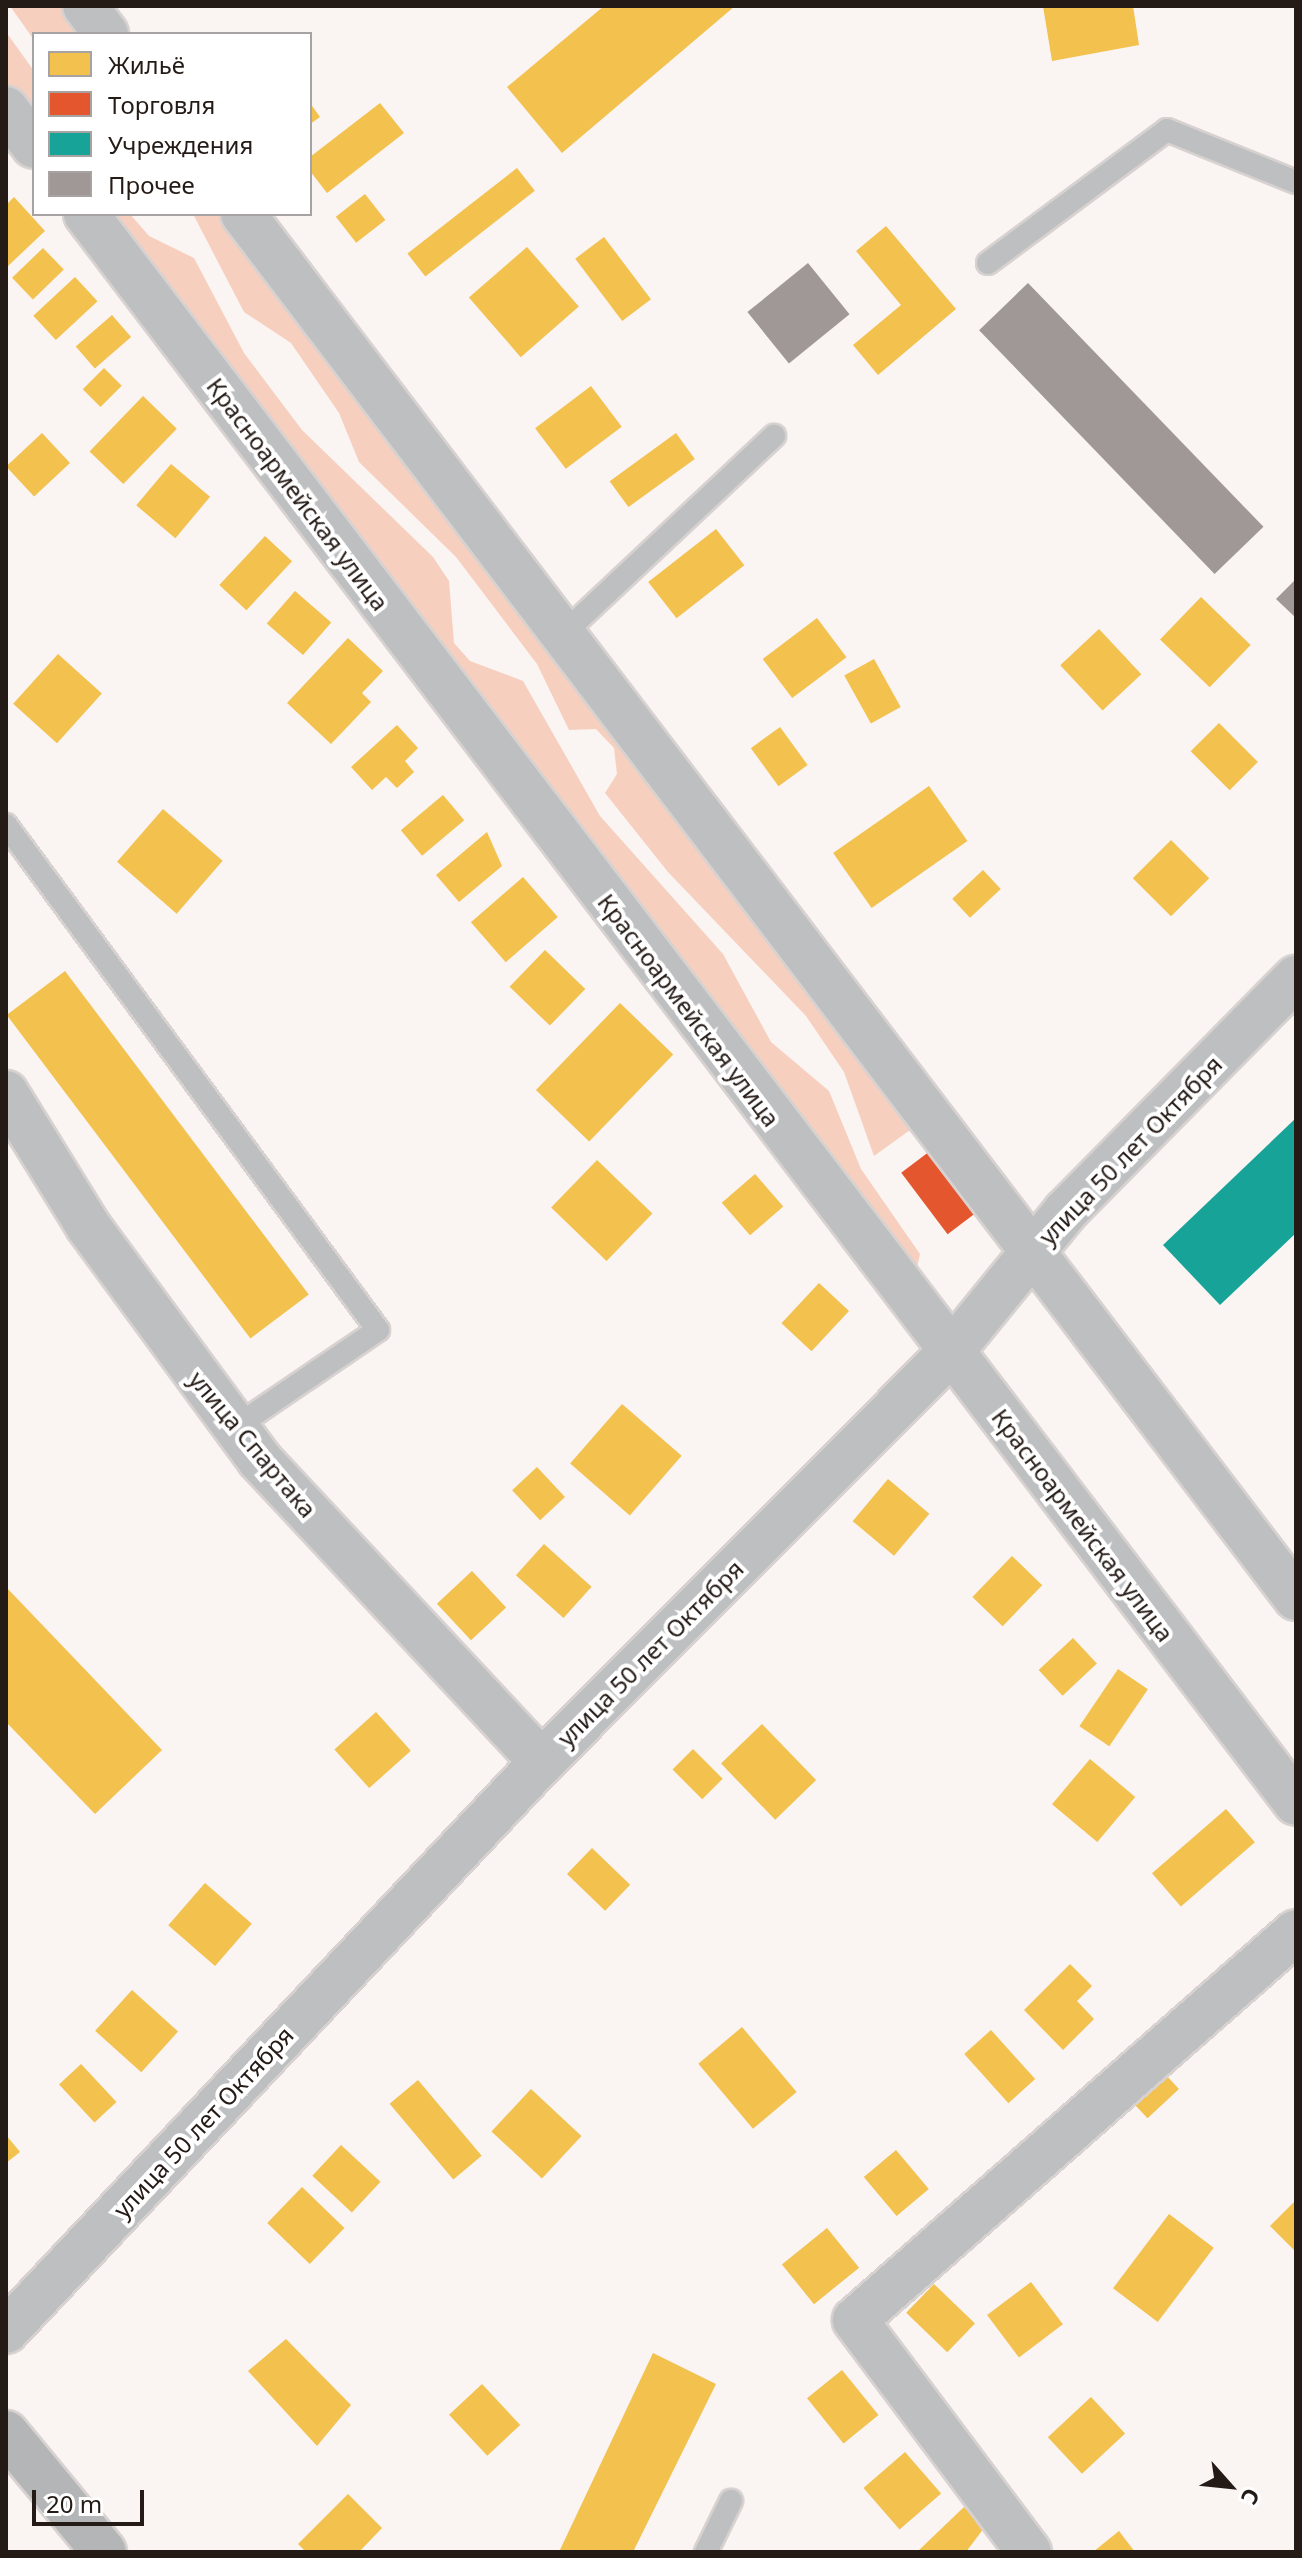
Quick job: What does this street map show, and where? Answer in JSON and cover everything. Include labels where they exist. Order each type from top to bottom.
[{"type":"main road","points":[[6,2433],[104,2552]]},
{"type":"street","points":[[85,6],[104,32]]},
{"type":"street","points":[[6,109],[32,143]]},
{"type":"street","name":"Красноармейская улица","points":[[88,216],[1296,1803]]},
{"type":"street","points":[[245,216],[1296,1598]]},
{"type":"street","name":"улица 50 лет Октября","points":[[6,2331],[542,1762],[951,1352],[1033,1253],[1296,978]]},
{"type":"street","name":"улица Спартака","points":[[6,1093],[88,1226],[234,1428],[542,1762]]},
{"type":"street","points":[[1029,2552],[855,2320],[1296,1932]]},
{"type":"lane","points":[[988,263],[1167,130],[1296,182]]},
{"type":"lane","points":[[562,635],[774,436]]},
{"type":"lane","points":[[6,825],[378,1330],[234,1428]]},
{"type":"lane","points":[[706,2552],[731,2501]]},
{"type":"shaded area","points":[[10,6],[70,6],[90,32],[32,32],[32,37]]},
{"type":"shaded area","points":[[6,32],[32,68],[32,115],[6,82]]},
{"type":"shaded area","points":[[110,216],[132,216],[149,236],[194,258],[244,353],[302,430],[433,557],[449,581],[454,643],[470,661],[523,681],[600,816],[723,954],[771,1042],[829,1091],[861,1169],[920,1254],[916,1272]]},
{"type":"shaded area","points":[[194,216],[229,216],[917,1125],[874,1156],[844,1072],[806,1016],[668,872],[605,793],[617,774],[614,748],[596,729],[569,730],[537,664],[456,557],[359,462],[339,413],[291,343],[244,312]]},
{"type":"building: Жильё","points":[[604,6],[735,6],[562,153],[507,87]]},
{"type":"building: Жильё","points":[[1043,6],[1133,6],[1139,45],[1052,61]]},
{"type":"building: Жильё","points":[[380,103],[404,133],[327,193],[312,174],[312,155]]},
{"type":"building: Жильё","points":[[312,106],[320,117],[312,123]]},
{"type":"building: Жильё","points":[[517,168],[535,191],[425,276],[407,254]]},
{"type":"building: Жильё","points":[[365,194],[385,220],[356,243],[336,217]]},
{"type":"building: Жильё","points":[[14,197],[45,231],[8,266],[6,205]]},
{"type":"building: Жильё","points":[[886,226],[956,309],[878,375],[853,345],[901,305],[856,251]]},
{"type":"building: Жильё","points":[[604,237],[651,299],[622,321],[575,259]]},
{"type":"building: Жильё","points":[[527,247],[579,307],[521,357],[469,298]]},
{"type":"building: Жильё","points":[[43,248],[64,270],[33,299],[12,278]]},
{"type":"building: Жильё","points":[[75,277],[98,301],[56,340],[33,316]]},
{"type":"building: Жильё","points":[[112,315],[131,337],[95,368],[76,346]]},
{"type":"building: Жильё","points":[[104,368],[122,386],[100,407],[83,389]]},
{"type":"building: Жильё","points":[[591,386],[622,427],[566,469],[535,428]]},
{"type":"building: Жильё","points":[[143,396],[177,429],[123,484],[90,451]]},
{"type":"building: Жильё","points":[[42,433],[70,463],[34,496],[6,466]]},
{"type":"building: Жильё","points":[[676,433],[695,459],[628,507],[610,481]]},
{"type":"building: Жильё","points":[[171,464],[210,497],[175,538],[136,505]]},
{"type":"building: Жильё","points":[[716,529],[744,565],[677,618],[648,582]]},
{"type":"building: Жильё","points":[[265,536],[292,561],[246,610],[219,585]]},
{"type":"building: Жильё","points":[[295,591],[331,622],[303,655],[267,623]]},
{"type":"building: Жильё","points":[[1201,597],[1251,645],[1210,687],[1160,639]]},
{"type":"building: Жильё","points":[[817,618],[846,657],[792,698],[763,659]]},
{"type":"building: Жильё","points":[[1099,629],[1141,674],[1103,710],[1060,665]]},
{"type":"building: Жильё","points":[[348,638],[383,671],[362,693],[371,702],[331,744],[287,703]]},
{"type":"building: Жильё","points":[[58,654],[102,693],[57,743],[13,704]]},
{"type":"building: Жильё","points":[[874,659],[901,707],[871,724],[844,675]]},
{"type":"building: Жильё","points":[[1219,723],[1258,762],[1230,790],[1191,751]]},
{"type":"building: Жильё","points":[[397,725],[418,748],[405,761],[414,772],[397,788],[386,777],[372,790],[351,767]]},
{"type":"building: Жильё","points":[[780,727],[808,765],[779,786],[751,748]]},
{"type":"building: Жильё","points":[[929,786],[967,841],[872,908],[833,853]]},
{"type":"building: Жильё","points":[[443,795],[464,820],[422,856],[401,830]]},
{"type":"building: Жильё","points":[[163,809],[223,861],[177,914],[117,862]]},
{"type":"building: Жильё","points":[[487,832],[502,866],[459,902],[436,875]]},
{"type":"building: Жильё","points":[[1171,840],[1209,878],[1171,916],[1133,878]]},
{"type":"building: Жильё","points":[[983,870],[1001,889],[970,918],[952,899]]},
{"type":"building: Жильё","points":[[523,877],[558,917],[506,962],[471,922]]},
{"type":"building: Жильё","points":[[545,950],[585,989],[550,1026],[510,987]]},
{"type":"building: Жильё","points":[[65,971],[309,1294],[250,1338],[7,1015]]},
{"type":"building: Жильё","points":[[620,1003],[673,1054],[589,1141],[536,1090]]},
{"type":"building: Жильё","points":[[597,1160],[652,1213],[607,1261],[551,1207]]},
{"type":"building: Жильё","points":[[755,1174],[783,1206],[750,1235],[722,1203]]},
{"type":"building: Жильё","points":[[819,1283],[849,1311],[811,1351],[781,1323]]},
{"type":"building: Жильё","points":[[622,1404],[682,1456],[630,1515],[570,1464]]},
{"type":"building: Жильё","points":[[537,1467],[565,1497],[540,1520],[512,1490]]},
{"type":"building: Жильё","points":[[888,1479],[929,1514],[894,1556],[853,1521]]},
{"type":"building: Жильё","points":[[544,1544],[592,1587],[563,1618],[516,1575]]},
{"type":"building: Жильё","points":[[1012,1556],[1042,1585],[1003,1626],[972,1597]]},
{"type":"building: Жильё","points":[[472,1571],[506,1608],[471,1640],[437,1604]]},
{"type":"building: Жильё","points":[[6,1587],[162,1750],[95,1814],[6,1722]]},
{"type":"building: Жильё","points":[[1073,1638],[1097,1664],[1062,1696],[1039,1670]]},
{"type":"building: Жильё","points":[[1118,1669],[1148,1689],[1109,1746],[1079,1726]]},
{"type":"building: Жильё","points":[[376,1712],[411,1751],[369,1788],[334,1749]]},
{"type":"building: Жильё","points":[[762,1724],[816,1780],[775,1820],[721,1764]]},
{"type":"building: Жильё","points":[[693,1749],[723,1779],[702,1799],[672,1770]]},
{"type":"building: Жильё","points":[[1090,1759],[1135,1797],[1097,1842],[1052,1804]]},
{"type":"building: Жильё","points":[[1226,1809],[1255,1842],[1181,1907],[1152,1873]]},
{"type":"building: Жильё","points":[[592,1848],[630,1885],[605,1911],[567,1874]]},
{"type":"building: Жильё","points":[[205,1883],[252,1924],[215,1966],[168,1925]]},
{"type":"building: Жильё","points":[[1070,1964],[1092,1986],[1077,2001],[1094,2019],[1063,2050],[1024,2010]]},
{"type":"building: Жильё","points":[[132,1990],[178,2031],[141,2072],[95,2031]]},
{"type":"building: Жильё","points":[[742,2027],[797,2092],[753,2129],[698,2064]]},
{"type":"building: Жильё","points":[[991,2030],[1035,2079],[1008,2103],[964,2054]]},
{"type":"building: Жильё","points":[[1151,2059],[1179,2089],[1148,2118],[1120,2088]]},
{"type":"building: Жильё","points":[[81,2064],[116,2102],[95,2122],[59,2084]]},
{"type":"building: Жильё","points":[[418,2080],[482,2156],[453,2180],[390,2104]]},
{"type":"building: Жильё","points":[[531,2089],[581,2136],[542,2178],[491,2131]]},
{"type":"building: Жильё","points":[[6,2135],[20,2152],[6,2163]]},
{"type":"building: Жильё","points":[[341,2145],[380,2182],[352,2213],[312,2176]]},
{"type":"building: Жильё","points":[[896,2150],[929,2189],[897,2216],[864,2177]]},
{"type":"building: Жильё","points":[[302,2187],[344,2228],[310,2264],[267,2223]]},
{"type":"building: Жильё","points":[[1296,2200],[1296,2252],[1270,2226]]},
{"type":"building: Жильё","points":[[1169,2214],[1214,2248],[1158,2322],[1113,2288]]},
{"type":"building: Жильё","points":[[827,2228],[859,2268],[814,2304],[782,2265]]},
{"type":"building: Жильё","points":[[1031,2282],[1063,2324],[1019,2357],[987,2315]]},
{"type":"building: Жильё","points":[[934,2284],[975,2324],[947,2352],[906,2313]]},
{"type":"building: Жильё","points":[[286,2339],[351,2405],[317,2446],[248,2371]]},
{"type":"building: Жильё","points":[[653,2353],[716,2384],[633,2552],[559,2552]]},
{"type":"building: Жильё","points":[[842,2370],[879,2415],[844,2443],[807,2398]]},
{"type":"building: Жильё","points":[[482,2384],[520,2425],[487,2456],[449,2415]]},
{"type":"building: Жильё","points":[[1091,2397],[1125,2434],[1082,2474],[1048,2437]]},
{"type":"building: Жильё","points":[[905,2452],[941,2494],[900,2530],[863,2488]]},
{"type":"building: Жильё","points":[[348,2494],[382,2528],[359,2552],[306,2552],[298,2544]]},
{"type":"building: Жильё","points":[[964,2507],[984,2528],[966,2552],[917,2552]]},
{"type":"building: Жильё","points":[[1119,2531],[1135,2552],[1093,2552]]},
{"type":"building: Торговля","points":[[930,1151],[976,1212],[948,1234],[901,1173]]},
{"type":"building: Учреждения","points":[[1296,1118],[1296,1233],[1220,1305],[1163,1245]]},
{"type":"building: Прочее","points":[[808,263],[850,314],[789,363],[747,312]]},
{"type":"building: Прочее","points":[[1028,283],[1263,527],[1215,574],[979,330]]},
{"type":"building: Прочее","points":[[1296,579],[1296,618],[1276,599]]}]
